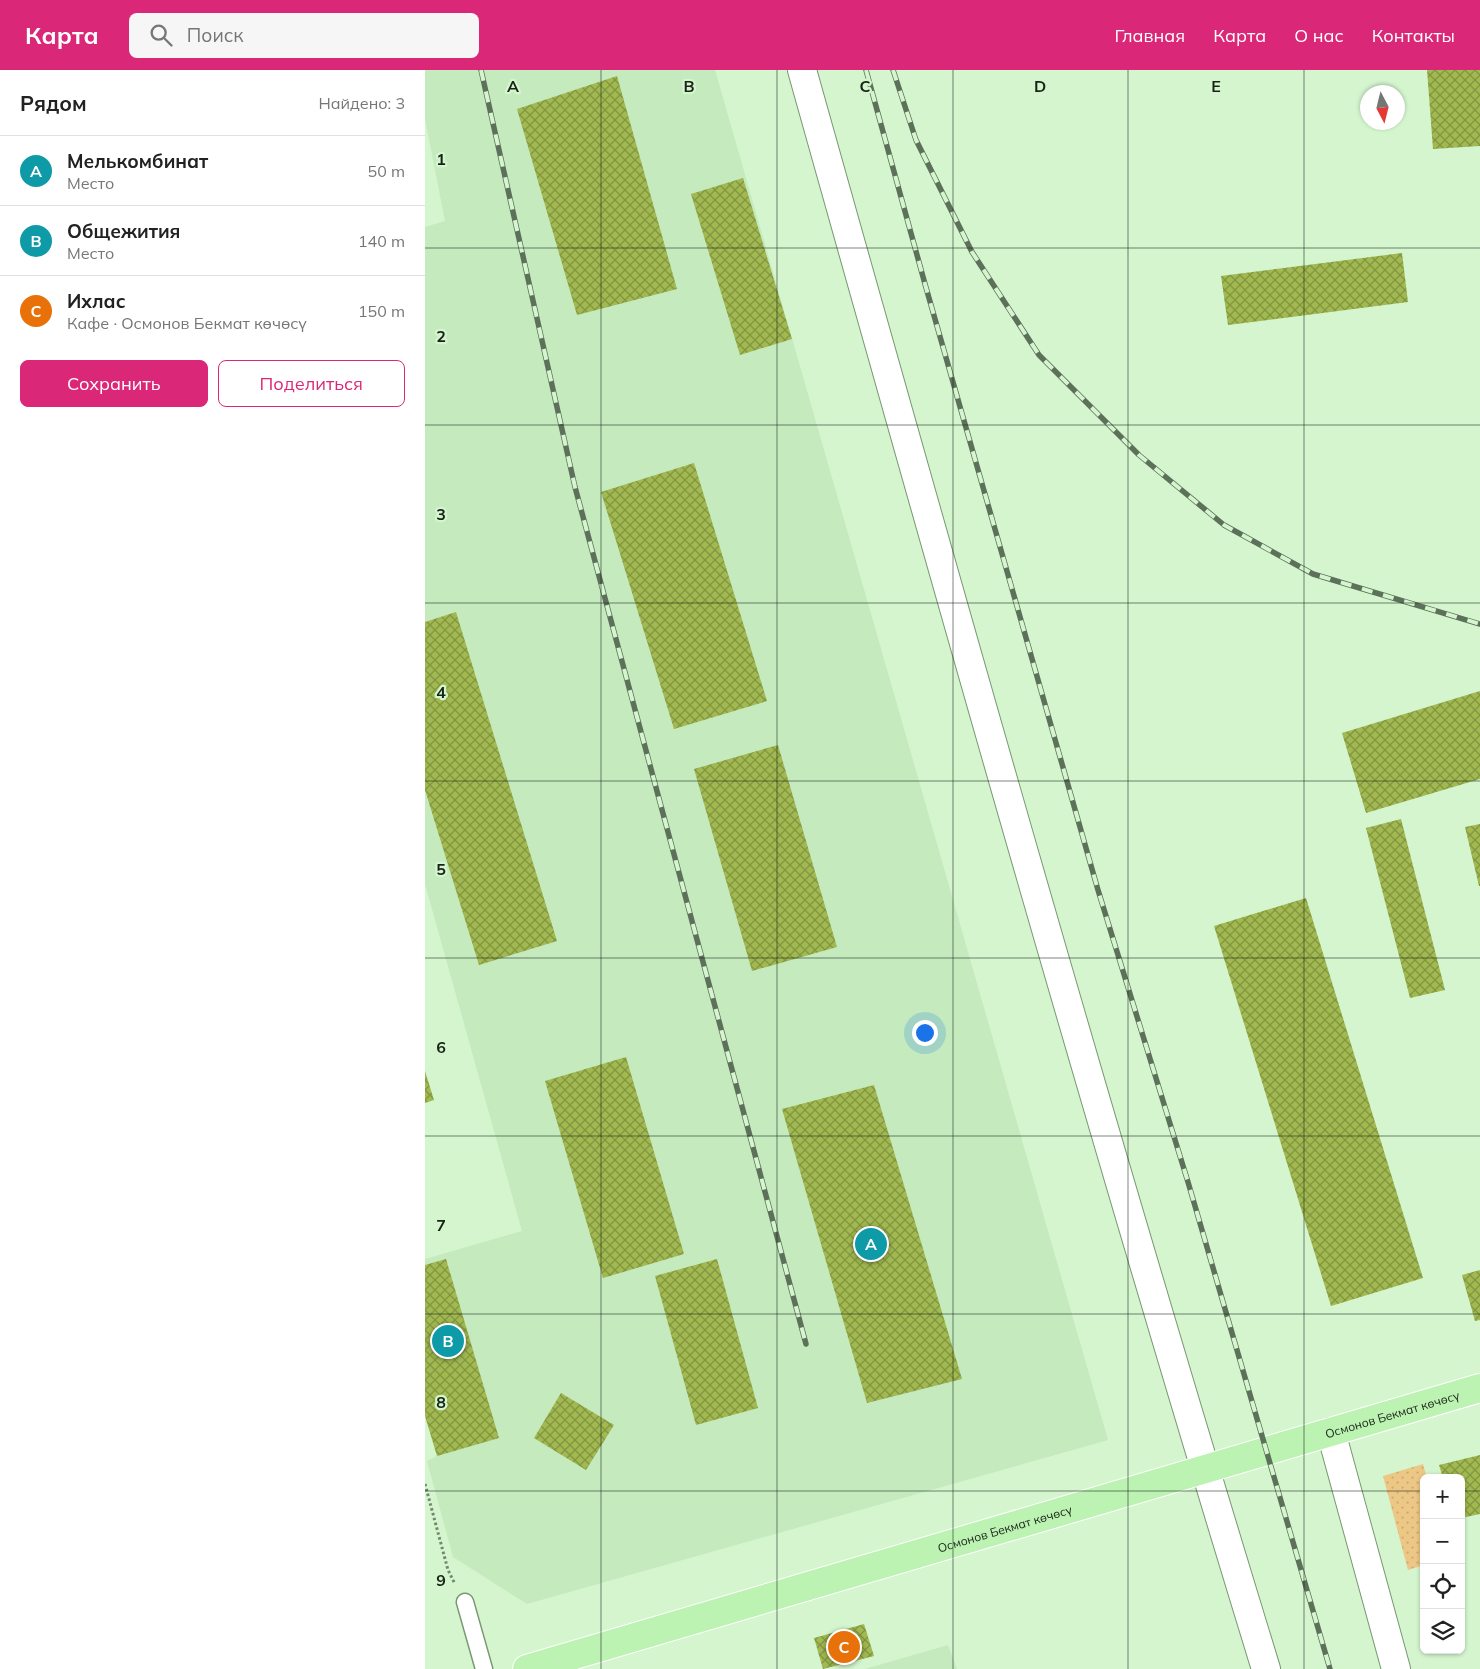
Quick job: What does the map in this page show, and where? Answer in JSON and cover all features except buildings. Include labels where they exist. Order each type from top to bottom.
[{"type":"main road","name":"Осмонов Бекмат көчөсү","points":[[527,1669],[1480,1388]]},
{"type":"street","points":[[802,70],[953,606],[1205,1468],[1266,1669]]},
{"type":"street","points":[[1331,1432],[1395,1669]]},
{"type":"lane","points":[[465,1602],[484,1669]]},
{"type":"path","points":[[425,1484],[448,1570],[465,1602]]},
{"type":"shaded area","points":[[425,70],[715,70],[1108,1440],[527,1604],[453,1557],[427,1461],[437,1456],[425,1415],[425,1259],[522,1231],[425,884],[425,227],[445,221],[425,119]]},
{"type":"shaded area","points":[[1423,1464],[1426,1474],[1420,1474],[1420,1566],[1408,1570],[1383,1476]]},
{"type":"shaded area","points":[[948,1645],[957,1669],[865,1669]]},
{"type":"railway","points":[[481,70],[575,487],[806,1344]]},
{"type":"railway","points":[[866,70],[1098,890],[1188,1182],[1330,1669]]},
{"type":"railway","points":[[893,70],[916,140],[972,252],[1039,355],[1139,455],[1224,525],[1313,574],[1480,624]]},
{"type":"place","name":"Мелькомбинат","points":[[871,1244]]},
{"type":"place","name":"Общежития","points":[[448,1341]]},
{"type":"place","name":"Ихлас","points":[[844,1647]]}]
